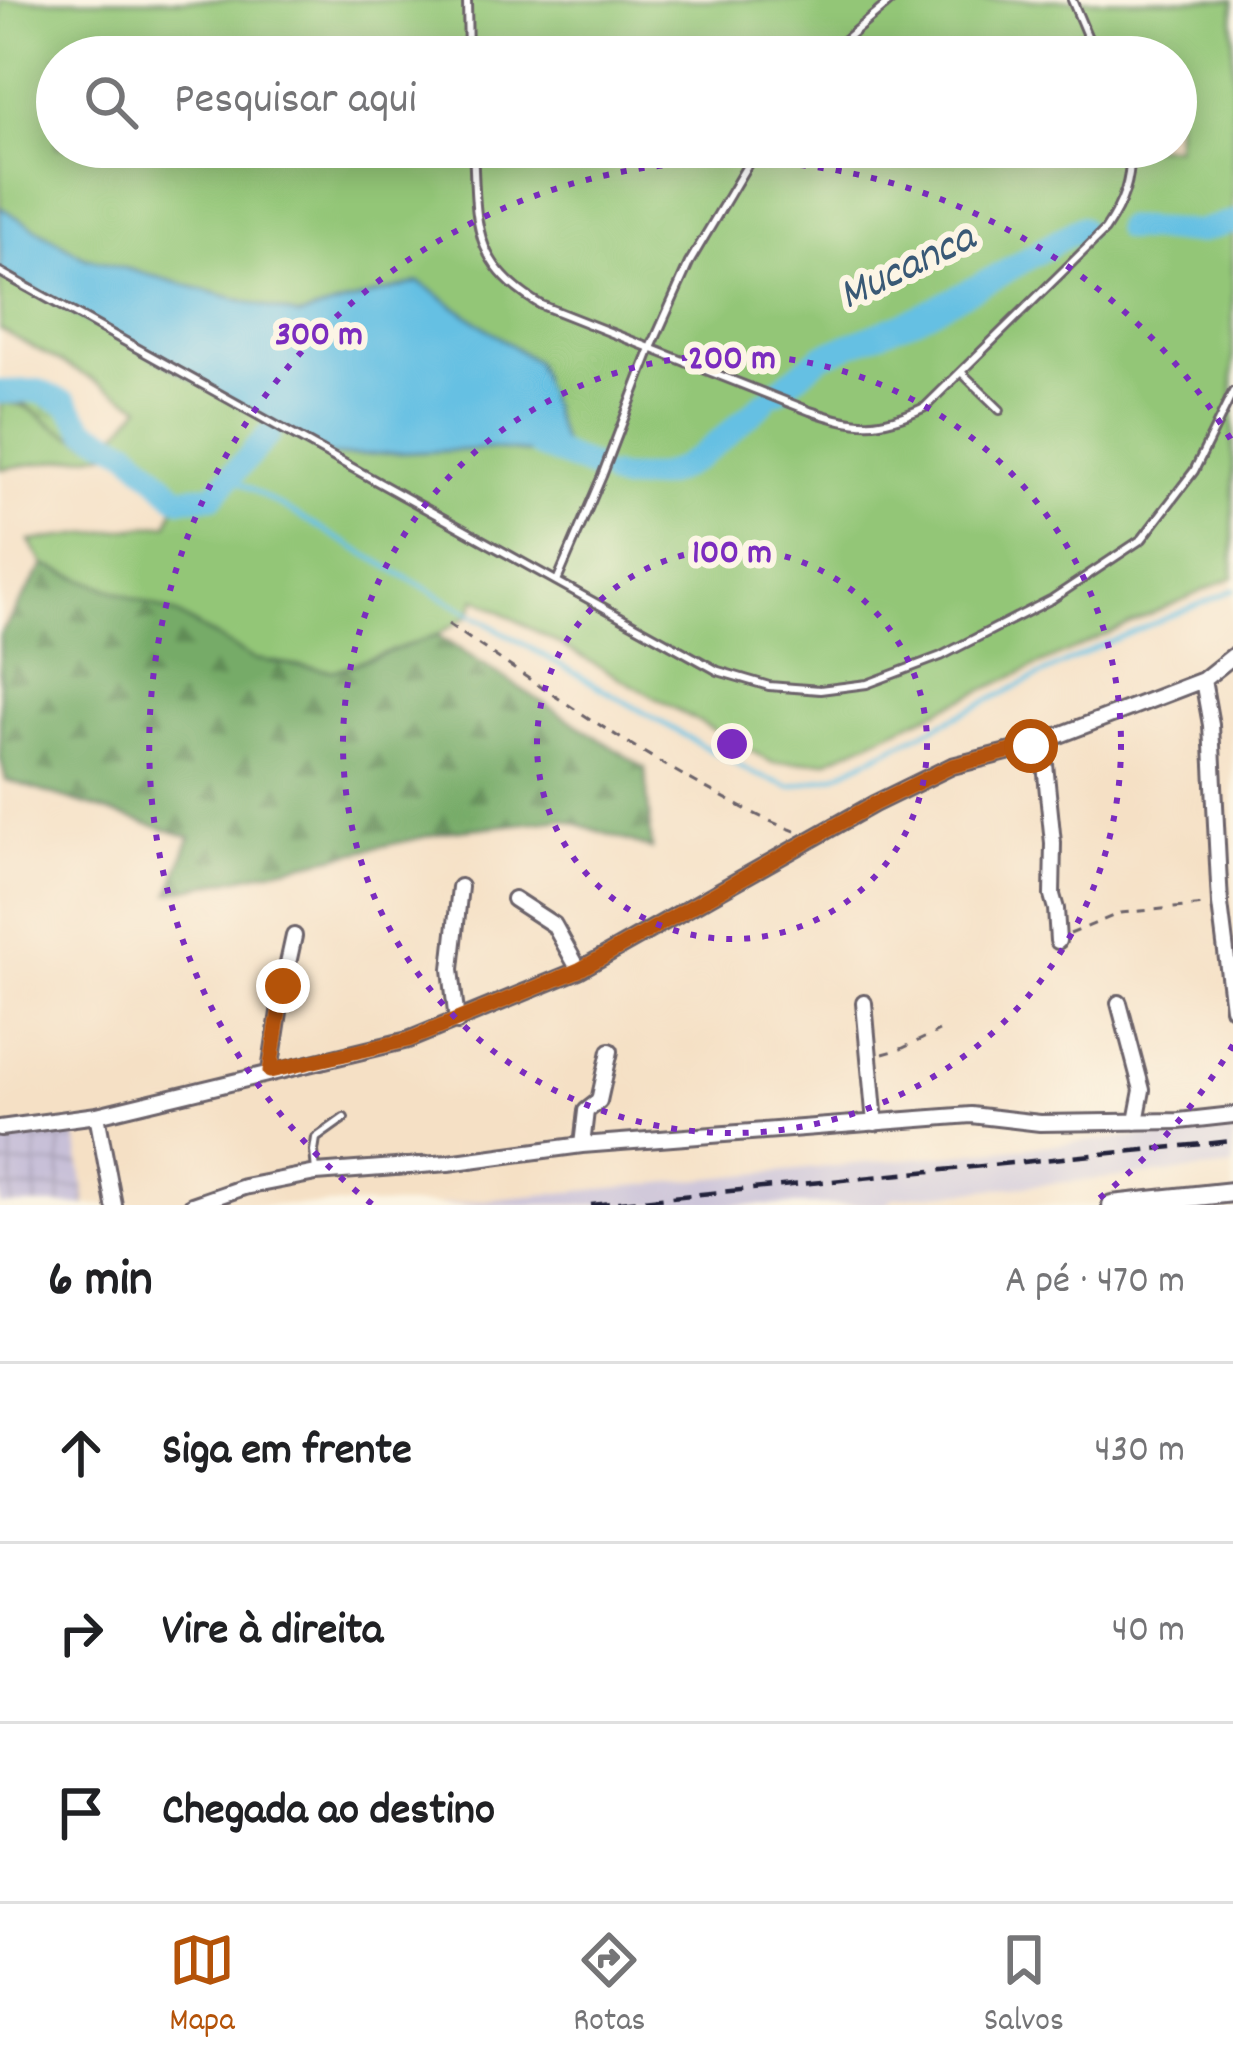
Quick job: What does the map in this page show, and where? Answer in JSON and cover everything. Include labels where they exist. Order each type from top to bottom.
[{"type":"main road","points":[[1112,1205],[1233,1192]]},
{"type":"street","points":[[0,1128],[97,1115],[408,1040],[457,1022],[579,970],[874,804],[952,766],[1031,746],[1203,680],[1233,656]]},
{"type":"street","points":[[1203,680],[1210,710],[1220,904],[1233,1008]]},
{"type":"street","points":[[1031,746],[1045,764],[1058,941]]},
{"type":"street","points":[[1216,785],[1233,784]]},
{"type":"street","points":[[457,1022],[451,969],[460,886]]},
{"type":"street","points":[[514,899],[554,925],[579,970]]},
{"type":"street","points":[[270,1071],[294,936]]},
{"type":"street","points":[[1119,1003],[1142,1090],[1136,1122]]},
{"type":"street","points":[[864,1004],[875,1123]]},
{"type":"street","points":[[582,1145],[586,1111],[598,1101],[610,1051]]},
{"type":"street","points":[[97,1115],[113,1205]]},
{"type":"street","points":[[192,1205],[244,1187],[316,1173],[448,1163],[582,1145],[971,1115],[1040,1123],[1179,1121],[1233,1115]]},
{"type":"lane","points":[[467,0],[468,36]]},
{"type":"lane","points":[[849,36],[892,0]]},
{"type":"lane","points":[[1072,0],[1087,36]]},
{"type":"lane","points":[[474,168],[477,216],[490,262],[503,279],[541,304],[810,411],[869,424],[896,420],[925,406],[961,372],[1105,230],[1124,200],[1129,168]]},
{"type":"lane","points":[[557,581],[689,263],[746,168]]},
{"type":"lane","points":[[0,272],[718,670],[770,686],[820,690],[867,684],[941,656],[1052,599],[1142,539],[1194,471],[1233,392]]},
{"type":"lane","points":[[961,372],[1000,410]]},
{"type":"lane","points":[[316,1173],[316,1138],[344,1118]]},
{"type":"path","points":[[448,624],[672,769],[772,824],[816,838]]},
{"type":"path","points":[[1058,941],[1120,913],[1220,904]]},
{"type":"path","points":[[870,1058],[939,1031]]},
{"type":"shaded area","points":[[75,1127],[86,1205],[0,1205],[0,1136]]},
{"type":"shaded area","points":[[1233,1127],[1233,1167],[893,1198],[886,1205],[437,1205]]},
{"type":"green space","points":[[0,0],[1233,0],[1233,577],[826,761],[773,763],[476,598],[470,615],[437,635],[334,671],[253,659],[177,614],[44,565],[30,541],[168,524],[178,498],[138,447],[114,437],[141,406],[0,329]]},
{"type":"green space","points":[[0,383],[38,383],[61,390],[99,431],[138,447],[178,498],[128,451],[88,443],[56,428],[24,404],[0,403]]},
{"type":"green space","points":[[0,403],[28,408],[77,438],[128,450],[0,469]]},
{"type":"green space","points":[[44,565],[177,614],[253,659],[334,671],[437,635],[645,768],[652,849],[563,819],[451,831],[170,893],[190,837],[6,780],[0,755],[0,635]]},
{"type":"water","points":[[0,207],[84,257],[299,316],[419,282],[536,362],[567,456],[490,449],[332,456],[0,272]]},
{"type":"waterway","name":"Mucanca","points":[[1126,228],[1197,232],[1233,222]]},
{"type":"waterway","name":"Mucanca","points":[[776,392],[822,356],[919,317],[1080,228]]},
{"type":"waterway","name":"Mucanca","points":[[0,392],[39,391],[67,404],[86,430],[128,450],[178,498],[213,496],[269,434]]},
{"type":"waterway","name":"Mucanca","points":[[613,477],[649,478],[673,472],[763,403]]},
{"type":"waterway","name":"Mucanca","points":[[539,446],[594,468]]},
{"type":"waterway","points":[[230,477],[717,754],[790,787],[834,776],[1102,645],[1233,590]]},
{"type":"railway","points":[[591,1205],[1233,1141]]},
{"type":"route","points":[[283,986],[270,1071],[408,1040],[579,970],[874,804],[952,766],[1031,746]]}]
